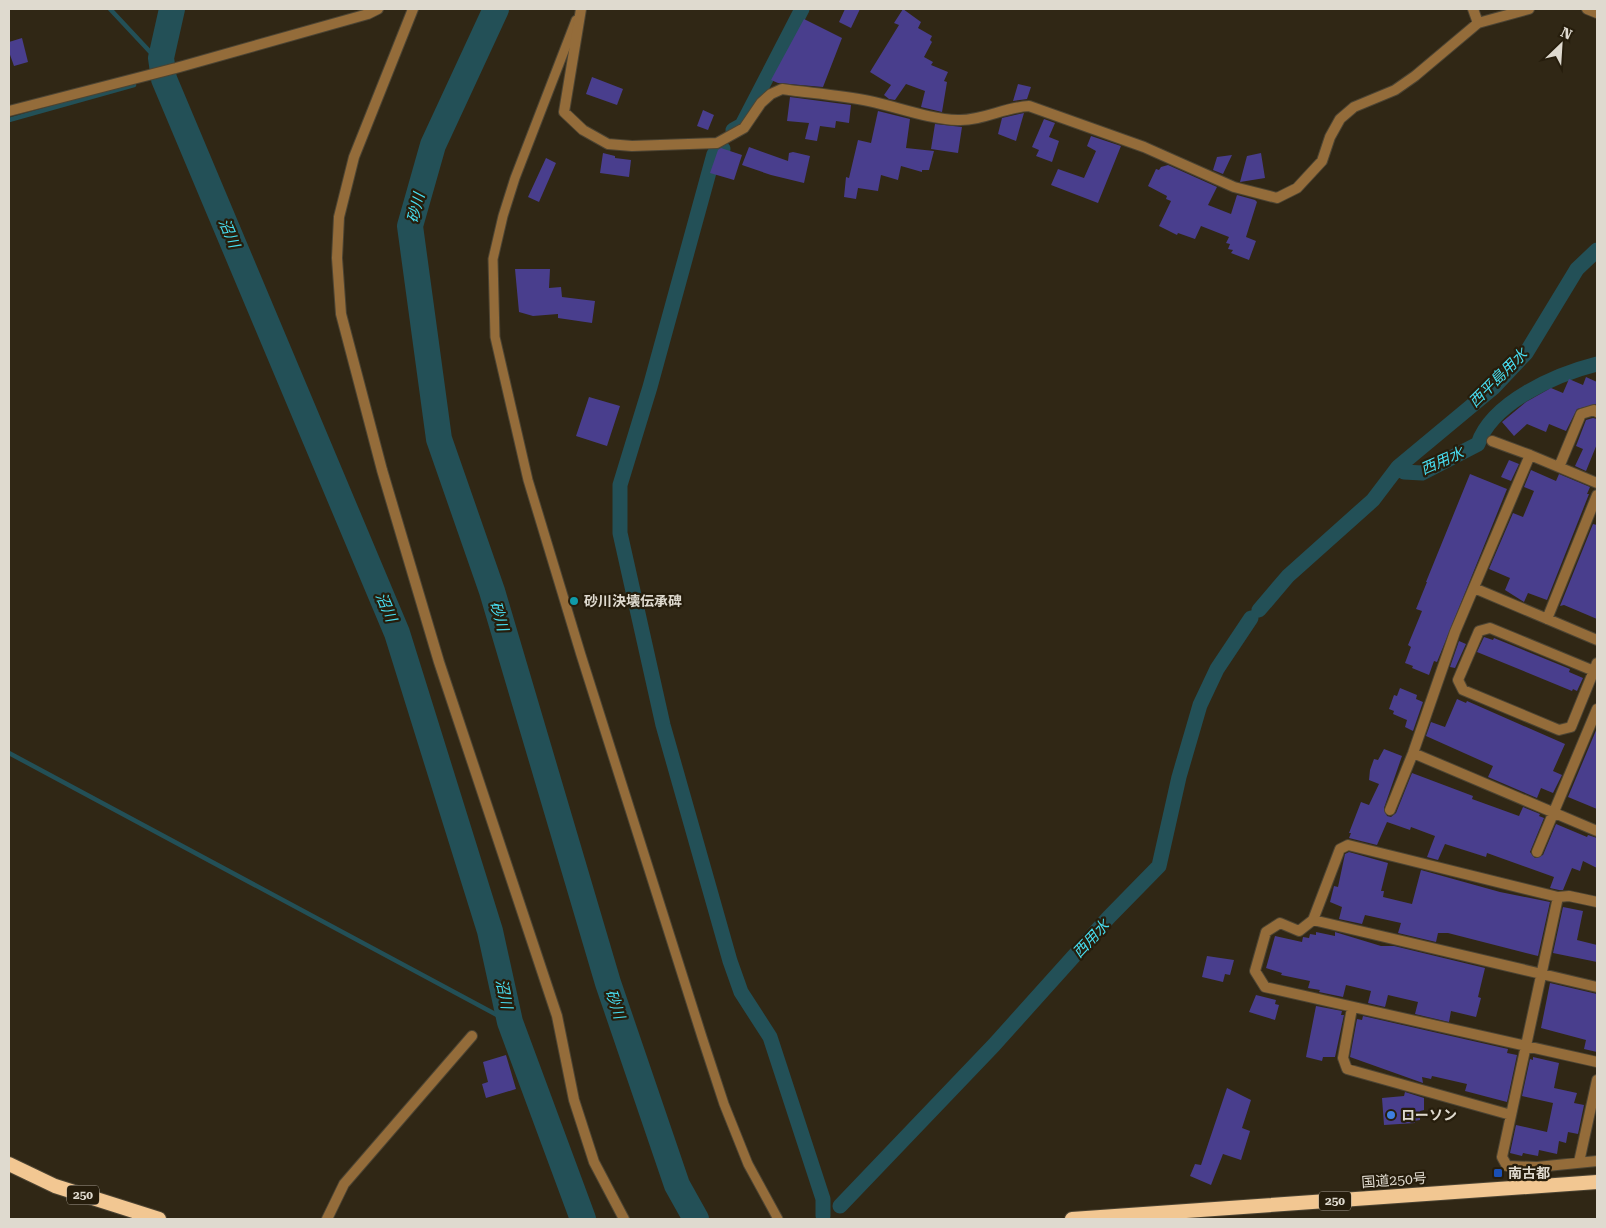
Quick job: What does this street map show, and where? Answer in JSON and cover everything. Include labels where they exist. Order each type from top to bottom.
[{"type":"highway","name":"250","points":[[9,1164],[55,1186],[159,1219]]},
{"type":"highway","name":"国道250号","points":[[1072,1219],[1597,1182]]},
{"type":"street","points":[[9,111],[158,73],[368,14],[378,9]]},
{"type":"street","points":[[413,9],[354,157],[339,216],[337,258],[341,314],[382,470],[439,662],[557,1016],[574,1100],[594,1162],[624,1219]]},
{"type":"street","points":[[581,9],[564,112],[583,130],[608,144],[632,146],[717,143],[744,128],[761,104],[771,94],[782,89],[866,100],[933,116],[960,120],[988,115],[1012,107],[1029,106],[1144,147],[1234,187],[1278,198],[1297,188],[1322,161],[1337,125],[1354,107],[1395,90],[1415,76],[1478,23],[1529,9]]},
{"type":"street","points":[[581,9],[515,178],[503,216],[493,259],[494,337],[528,480],[702,1037],[724,1104],[748,1164],[778,1219]]},
{"type":"street","points":[[1473,9],[1478,23]]},
{"type":"street","points":[[1587,9],[1597,13]]},
{"type":"street","points":[[1559,467],[1581,414],[1594,410],[1597,412]]},
{"type":"street","points":[[1492,441],[1597,483]]},
{"type":"street","points":[[1390,810],[1413,753],[1455,632],[1530,455]]},
{"type":"street","points":[[1547,619],[1597,495]]},
{"type":"street","points":[[1474,588],[1597,640]]},
{"type":"street","points":[[1490,628],[1596,667],[1571,727],[1559,730],[1463,690],[1458,680],[1479,631],[1490,628]]},
{"type":"street","points":[[1538,852],[1597,708]]},
{"type":"street","points":[[1413,753],[1597,831]]},
{"type":"street","points":[[1597,902],[1569,896],[1558,897],[1348,845],[1340,849],[1312,920],[1299,931],[1280,923],[1266,932],[1255,970],[1265,987],[1597,1062]]},
{"type":"street","points":[[1558,897],[1543,974],[1502,1157],[1507,1166],[1537,1167],[1597,1161]]},
{"type":"street","points":[[1312,920],[1597,987]]},
{"type":"street","points":[[1352,1008],[1343,1058],[1347,1069],[1511,1115]]},
{"type":"street","points":[[327,1219],[344,1184],[472,1036]]},
{"type":"street","points":[[1579,1162],[1597,1080]]},
{"type":"building","points":[[845,9],[860,9],[851,28],[839,22]]},
{"type":"building","points":[[903,9],[921,22],[918,28],[932,36],[930,40],[932,42],[924,57],[933,62],[931,65],[948,72],[944,81],[947,82],[942,112],[921,107],[925,91],[906,84],[895,100],[889,99],[884,95],[891,85],[870,72],[899,25],[894,23]]},
{"type":"building","points":[[804,19],[842,38],[823,87],[778,83],[771,80]]},
{"type":"building","points":[[22,38],[28,62],[14,66],[9,52],[9,42]]},
{"type":"building","points":[[592,77],[623,89],[617,105],[586,94]]},
{"type":"building","points":[[1018,84],[1031,87],[1027,99],[1013,101]]},
{"type":"building","points":[[790,97],[851,105],[849,123],[836,121],[835,128],[820,126],[817,141],[805,139],[809,123],[787,121]]},
{"type":"building","points":[[703,110],[714,115],[708,130],[697,126]]},
{"type":"building","points":[[878,111],[910,119],[906,148],[934,151],[929,170],[922,170],[922,172],[901,166],[898,180],[881,175],[878,191],[858,188],[856,199],[844,197],[846,177],[849,178],[858,140],[871,143]]},
{"type":"building","points":[[1024,113],[1016,141],[998,134],[1002,118]]},
{"type":"building","points":[[1044,119],[1055,123],[1049,137],[1059,141],[1052,162],[1036,156],[1039,150],[1032,147]]},
{"type":"building","points":[[935,124],[962,127],[958,153],[931,149]]},
{"type":"building","points":[[1091,136],[1121,146],[1098,203],[1051,185],[1058,169],[1084,178],[1096,151],[1087,146]]},
{"type":"building","points":[[749,147],[788,161],[789,153],[793,152],[810,156],[804,183],[771,175],[742,165]]},
{"type":"building","points":[[721,148],[742,155],[734,180],[710,173],[718,150]]},
{"type":"building","points":[[603,153],[615,156],[615,158],[631,160],[629,177],[600,173]]},
{"type":"building","points":[[1261,153],[1265,178],[1240,182],[1247,156]]},
{"type":"building","points":[[1232,155],[1223,174],[1213,170],[1217,157]]},
{"type":"building","points":[[546,158],[556,163],[539,202],[528,197]]},
{"type":"building","points":[[1168,165],[1217,187],[1208,205],[1231,214],[1237,195],[1257,202],[1246,237],[1256,241],[1249,260],[1231,253],[1233,250],[1228,249],[1230,244],[1226,243],[1229,237],[1201,226],[1195,239],[1178,233],[1177,235],[1159,226],[1171,201],[1166,199],[1167,196],[1148,186],[1156,169],[1159,170],[1161,167]]},
{"type":"building","points":[[515,269],[550,269],[549,288],[561,287],[562,297],[595,301],[592,323],[558,318],[558,314],[533,316],[519,312]]},
{"type":"building","points":[[1586,377],[1597,382],[1597,404],[1577,409],[1566,431],[1549,424],[1546,432],[1527,424],[1514,436],[1502,422],[1526,402],[1551,388],[1563,393],[1569,379],[1583,385]]},
{"type":"building","points":[[589,397],[620,406],[607,446],[576,436]]},
{"type":"building","points":[[1597,419],[1597,444],[1586,471],[1575,466],[1583,449],[1576,446],[1586,420]]},
{"type":"building","points":[[1509,460],[1519,464],[1511,481],[1501,477]]},
{"type":"building","points":[[1531,470],[1556,481],[1559,474],[1590,487],[1587,494],[1589,494],[1547,600],[1528,593],[1524,602],[1505,590],[1510,578],[1489,569],[1513,513],[1523,517],[1534,491],[1524,487]]},
{"type":"building","points":[[1470,474],[1507,489],[1437,662],[1434,661],[1429,675],[1405,663],[1411,647],[1408,645],[1422,611],[1416,609]]},
{"type":"building","points":[[1593,524],[1597,525],[1597,619],[1564,605],[1560,606]]},
{"type":"building","points":[[1484,637],[1493,640],[1494,638],[1570,669],[1569,672],[1583,678],[1577,691],[1573,689],[1572,691],[1477,652]]},
{"type":"building","points":[[1459,641],[1466,644],[1455,668],[1450,667]]},
{"type":"building","points":[[1400,688],[1417,695],[1416,699],[1423,702],[1413,731],[1405,727],[1407,720],[1393,714],[1394,711],[1389,709],[1394,695],[1397,696]]},
{"type":"building","points":[[1457,699],[1466,703],[1467,701],[1565,744],[1553,771],[1562,775],[1553,793],[1541,788],[1537,798],[1488,777],[1493,766],[1426,736],[1431,722],[1445,727]]},
{"type":"building","points":[[1597,728],[1597,809],[1568,797]]},
{"type":"building","points":[[1384,749],[1402,756],[1384,808],[1387,816],[1391,817],[1396,813],[1412,773],[1473,796],[1472,799],[1519,816],[1523,807],[1540,814],[1539,816],[1544,818],[1530,852],[1535,858],[1543,855],[1556,824],[1587,837],[1588,835],[1597,838],[1597,868],[1583,861],[1580,871],[1572,868],[1563,890],[1559,890],[1550,888],[1554,877],[1487,853],[1486,857],[1445,844],[1438,860],[1427,857],[1435,836],[1411,827],[1410,830],[1387,822],[1377,845],[1349,838],[1351,833],[1349,833],[1361,802],[1369,805],[1379,784],[1369,780],[1370,770],[1374,759],[1378,760]]},
{"type":"building","points":[[1349,852],[1388,863],[1381,891],[1384,891],[1383,897],[1412,904],[1421,870],[1500,892],[1550,902],[1538,956],[1448,933],[1438,933],[1436,942],[1398,933],[1401,923],[1365,915],[1362,924],[1339,919],[1342,907],[1330,902],[1334,886],[1338,887],[1345,854]]},
{"type":"building","points":[[1563,907],[1583,911],[1577,940],[1597,945],[1597,962],[1553,953]]},
{"type":"building","points":[[1316,932],[1335,936],[1335,932],[1381,946],[1394,946],[1485,968],[1478,997],[1481,998],[1476,1017],[1451,1011],[1449,1022],[1415,1014],[1418,1002],[1388,995],[1385,1007],[1368,1003],[1371,991],[1346,985],[1343,997],[1319,992],[1320,990],[1308,988],[1310,981],[1281,975],[1282,973],[1266,968],[1275,936],[1302,942],[1303,937],[1309,938],[1310,934],[1316,935]]},
{"type":"building","points":[[1207,956],[1234,960],[1230,975],[1225,974],[1223,982],[1202,977]]},
{"type":"building","points":[[1550,983],[1597,994],[1597,1052],[1584,1049],[1586,1040],[1541,1028]]},
{"type":"building","points":[[1256,995],[1276,1000],[1275,1004],[1279,1005],[1275,1020],[1249,1012]]},
{"type":"building","points":[[1316,1006],[1342,1011],[1341,1015],[1344,1015],[1335,1057],[1323,1057],[1322,1061],[1306,1057]]},
{"type":"building","points":[[1363,1016],[1508,1049],[1507,1053],[1517,1055],[1507,1102],[1465,1091],[1467,1084],[1432,1076],[1431,1079],[1422,1077],[1423,1083],[1350,1057],[1357,1019],[1362,1020]]},
{"type":"building","points":[[506,1055],[516,1089],[486,1098],[482,1084],[488,1082],[483,1062]]},
{"type":"building","points":[[1533,1057],[1559,1063],[1554,1088],[1577,1093],[1574,1103],[1584,1105],[1578,1134],[1568,1132],[1566,1143],[1559,1141],[1557,1154],[1539,1150],[1538,1156],[1523,1153],[1522,1156],[1510,1153],[1516,1125],[1547,1132],[1553,1103],[1522,1096],[1530,1059],[1533,1060]]},
{"type":"building","points":[[1227,1088],[1251,1100],[1242,1128],[1250,1131],[1241,1160],[1223,1154],[1211,1185],[1190,1176],[1195,1164],[1201,1165]]},
{"type":"building","points":[[1405,1092],[1424,1098],[1424,1110],[1420,1111],[1420,1120],[1414,1121],[1415,1123],[1384,1125],[1382,1098],[1404,1096]]},
{"type":"waterway","points":[[110,9],[153,55],[161,58]]},
{"type":"waterway","name":"沼川","points":[[172,9],[161,58],[164,79],[397,633],[490,931],[510,1022],[583,1219]]},
{"type":"waterway","name":"砂川","points":[[496,9],[433,145],[410,226],[439,439],[492,591],[608,983],[677,1185],[696,1219]]},
{"type":"waterway","points":[[733,130],[742,125],[802,9]]},
{"type":"waterway","points":[[9,120],[134,85]]},
{"type":"waterway","points":[[723,149],[714,154],[650,387],[620,485],[620,533],[663,725],[730,961],[741,992],[770,1037],[823,1199],[823,1216]]},
{"type":"waterway","name":"西平島用水","points":[[1398,467],[1493,388],[1526,353],[1577,269],[1597,250]]},
{"type":"waterway","name":"西用水","points":[[1259,610],[1288,576],[1373,500],[1398,467],[1404,472],[1422,473],[1478,444],[1485,429],[1497,415],[1528,392],[1564,375],[1597,364]]},
{"type":"waterway","name":"西用水","points":[[840,1206],[994,1045],[1109,917],[1159,866],[1179,777],[1200,705],[1217,669],[1251,618]]},
{"type":"waterway","points":[[9,753],[510,1022]]},
{"type":"place","name":"砂川決壊伝承碑","points":[[574,601]]},
{"type":"place","name":"ローソン","points":[[1391,1115]]},
{"type":"place","name":"南古都","points":[[1498,1173]]}]
